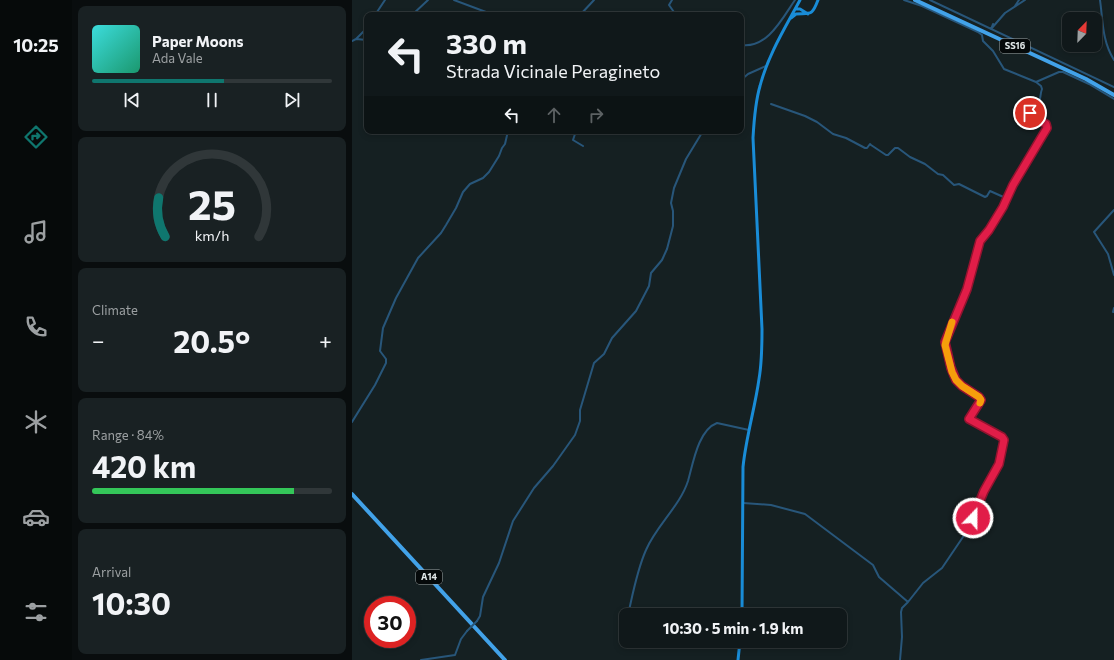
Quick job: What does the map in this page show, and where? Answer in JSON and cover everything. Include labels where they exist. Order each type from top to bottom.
[{"type":"highway","name":"SS16","points":[[915,0],[1086,79],[1114,94]]},
{"type":"highway","name":"SS16","points":[[920,0],[1086,77],[1114,94]]},
{"type":"highway","name":"A14","points":[[352,494],[505,660]]},
{"type":"highway","name":"A14","points":[[352,498],[502,660]]},
{"type":"main road","points":[[788,21],[793,16],[799,14],[805,15],[814,10],[818,0]]},
{"type":"main road","points":[[799,1],[800,9]]},
{"type":"main road","points":[[742,608],[743,467],[762,354],[753,138],[757,98],[766,66],[799,1]]},
{"type":"main road","points":[[795,9],[800,9],[808,14]]},
{"type":"main road","points":[[795,9],[799,14]]},
{"type":"main road","points":[[738,660],[739,648]]},
{"type":"street","points":[[377,12],[385,0]]},
{"type":"street","points":[[415,12],[428,0]]},
{"type":"street","points":[[454,0],[486,12]]},
{"type":"street","points":[[583,12],[594,0]]},
{"type":"street","points":[[672,0],[669,5],[674,12]]},
{"type":"street","points":[[744,45],[750,46],[767,37],[776,28],[795,0]]},
{"type":"street","points":[[900,660],[902,608],[923,583],[942,568],[959,544],[971,525],[984,491],[999,464],[1003,438],[969,419],[981,400],[956,380],[945,345],[947,334],[967,289],[980,241],[989,230],[1008,199],[1013,185],[1047,128],[1046,124],[1030,116],[1029,114],[1039,102],[1039,95],[1042,86],[1036,82],[1004,69],[995,54],[985,44],[982,35],[978,32],[922,6],[904,0]]},
{"type":"street","points":[[930,0],[1114,87]]},
{"type":"street","points":[[1014,7],[1019,0]]},
{"type":"street","points":[[991,28],[1005,13],[1025,0]]},
{"type":"street","points":[[1100,0],[1104,32],[1108,48],[1114,60]]},
{"type":"street","points":[[983,25],[993,25]]},
{"type":"street","points":[[993,25],[998,32]]},
{"type":"street","points":[[356,39],[364,31]]},
{"type":"street","points":[[352,40],[364,40]]},
{"type":"street","points":[[744,77],[766,66]]},
{"type":"street","points":[[1036,82],[1059,72],[1063,72],[1089,84],[1114,99]]},
{"type":"street","points":[[771,104],[805,116],[817,122],[833,134],[846,138],[866,148],[870,144],[886,155],[888,155],[895,148],[898,148],[938,174],[943,175],[954,185],[959,184],[985,197],[990,191],[1008,199]]},
{"type":"street","points":[[352,422],[375,385],[386,363],[386,359],[380,351],[382,332],[396,298],[418,258],[441,233],[446,225],[455,210],[462,192],[470,184],[485,176],[492,167],[505,144],[507,134]]},
{"type":"street","points":[[575,134],[573,140],[583,146]]},
{"type":"street","points":[[421,660],[455,655],[461,639],[480,616],[483,597],[499,563],[513,521],[534,488],[553,466],[575,436],[580,421],[580,410],[594,363],[604,354],[612,338],[636,311],[649,286],[651,273],[662,260],[667,249],[672,226],[673,211],[671,203],[674,188],[686,159],[701,134]]},
{"type":"street","points":[[1114,210],[1094,232],[1108,254],[1114,275]]},
{"type":"street","points":[[1114,308],[1114,312]]},
{"type":"street","points":[[630,608],[636,578],[646,550],[688,482],[703,436],[715,423],[749,430]]},
{"type":"street","points":[[742,503],[771,505],[805,514],[873,565],[879,577],[908,602]]},
{"type":"slow traffic","points":[[952,322],[947,334],[945,345],[952,372],[956,380],[962,386],[979,397],[981,400],[980,403]]},
{"type":"route","points":[[973,518],[990,478],[999,464],[1004,440],[1002,437],[969,419],[981,400],[956,380],[951,368],[945,342],[954,317],[967,289],[980,241],[989,230],[1003,207],[1013,185],[1048,127],[1046,124],[1030,116],[1030,113]]}]
